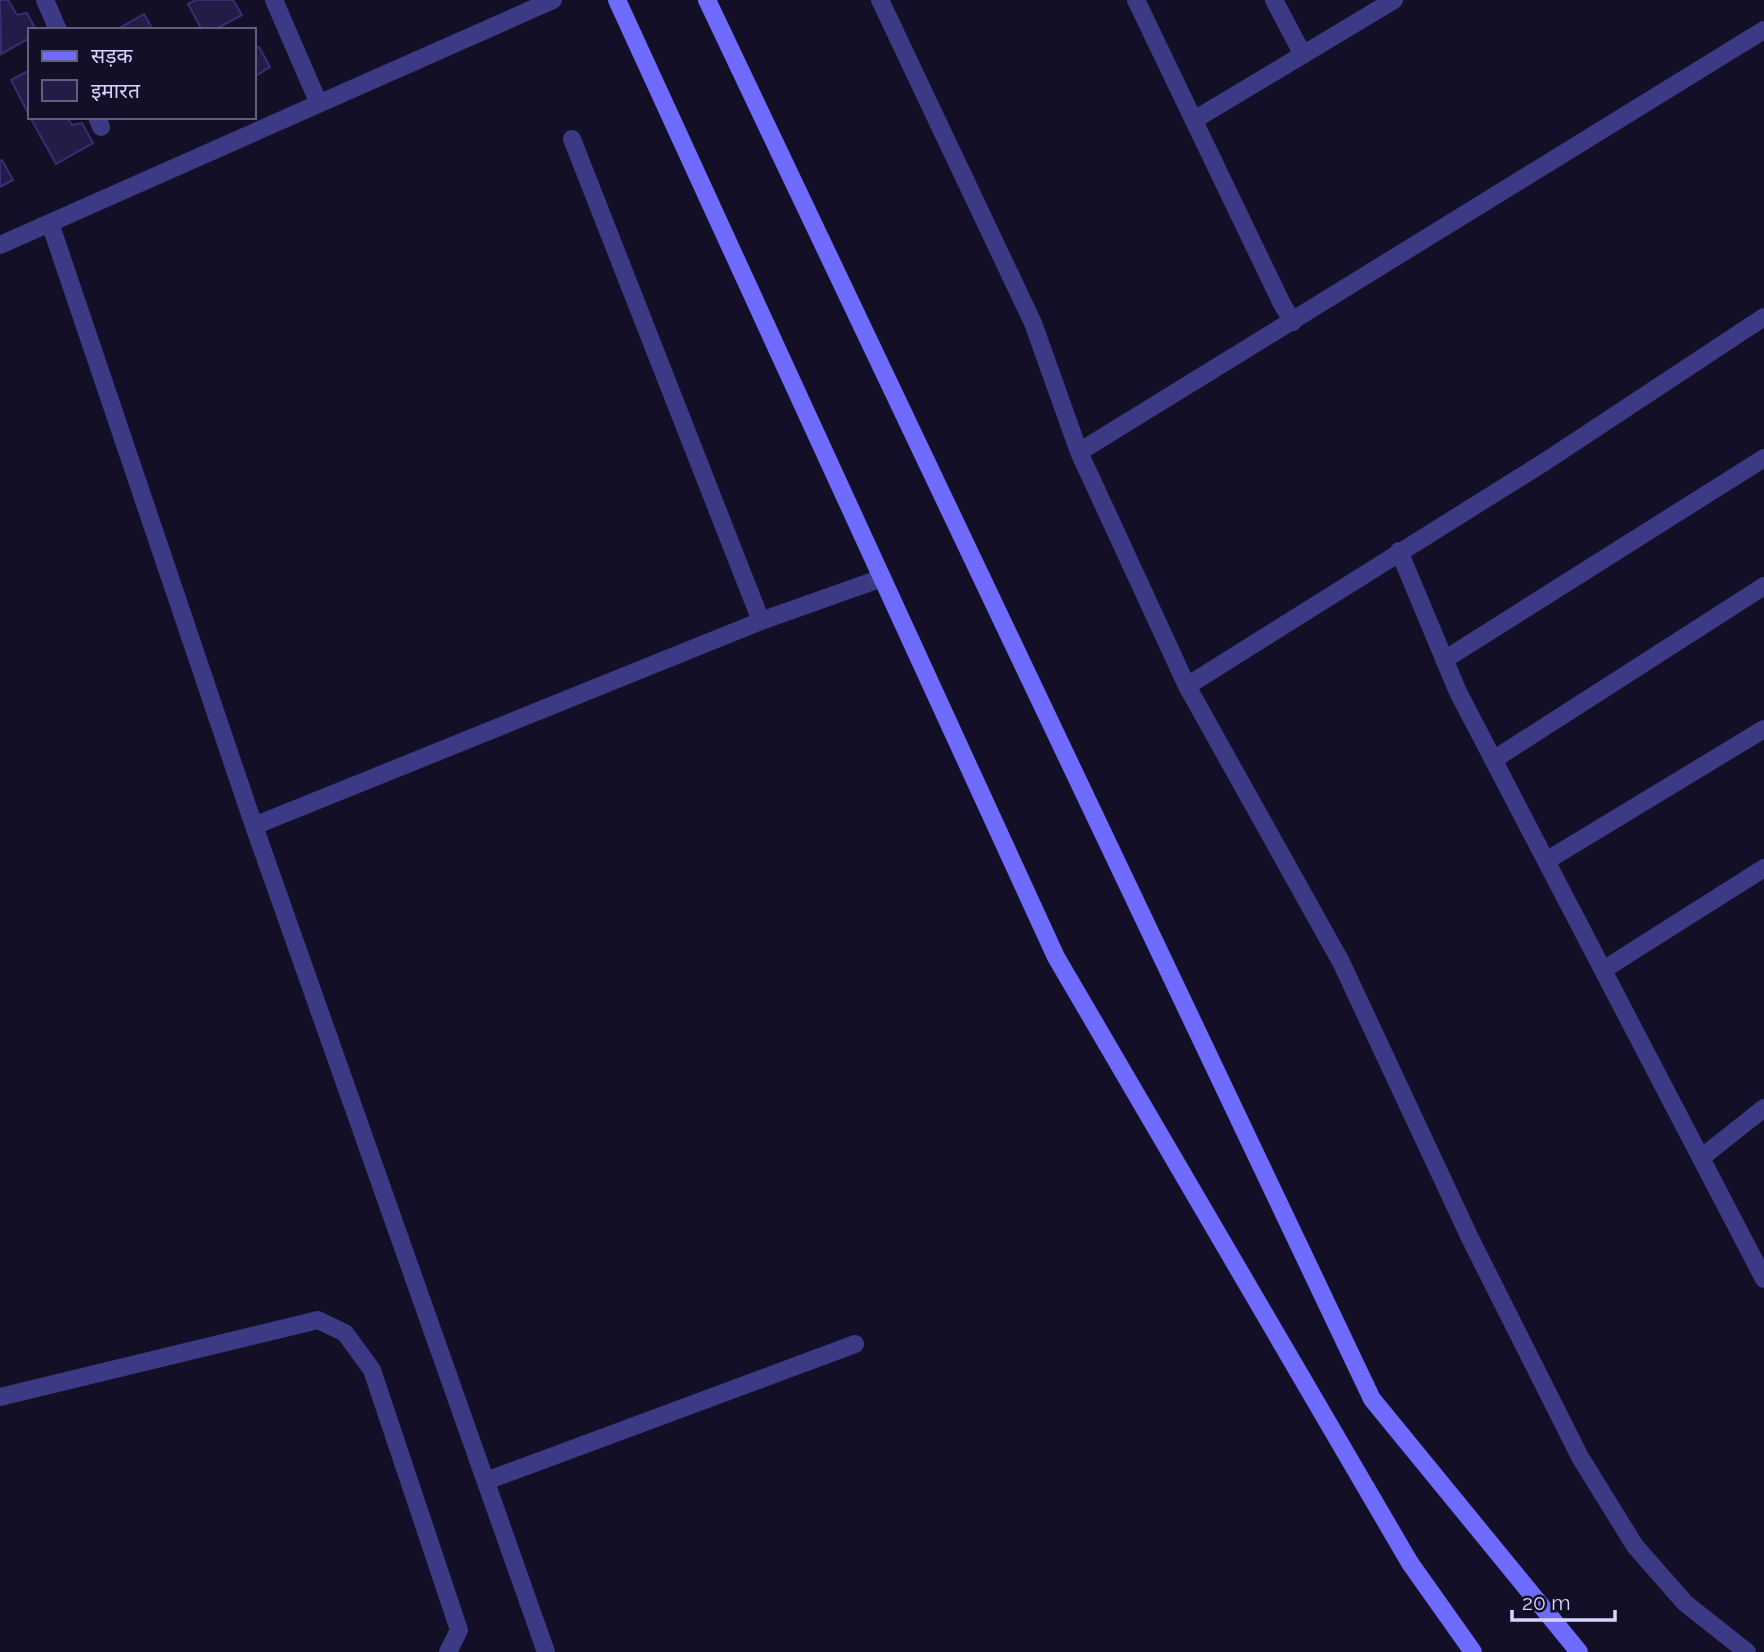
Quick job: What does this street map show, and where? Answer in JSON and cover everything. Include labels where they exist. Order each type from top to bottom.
[{"type":"main road","points":[[617,0],[1056,957],[1410,1563],[1474,1652]]},
{"type":"main road","points":[[707,0],[1372,1399],[1579,1652]]},
{"type":"street","points":[[45,0],[57,28]]},
{"type":"street","points":[[274,0],[319,104]]},
{"type":"street","points":[[0,245],[553,0]]},
{"type":"street","points":[[880,0],[1034,323],[1079,452],[1187,686],[1342,962],[1470,1238],[1580,1457],[1635,1546],[1685,1603],[1747,1652]]},
{"type":"street","points":[[1136,0],[1293,322]]},
{"type":"street","points":[[1274,0],[1303,55]]},
{"type":"street","points":[[1194,120],[1394,0]]},
{"type":"street","points":[[1079,452],[1764,30]]},
{"type":"street","points":[[572,139],[761,621]]},
{"type":"street","points":[[50,223],[254,826],[546,1652]]},
{"type":"street","points":[[1187,686],[1546,461],[1764,317]]},
{"type":"street","points":[[1444,660],[1764,458]]},
{"type":"street","points":[[1399,551],[1444,660],[1493,760],[1701,1158],[1759,1254],[1764,1279]]},
{"type":"street","points":[[254,826],[761,621],[882,578]]},
{"type":"street","points":[[1493,760],[1764,586]]},
{"type":"street","points":[[1546,861],[1764,729]]},
{"type":"street","points":[[1604,970],[1764,868]]},
{"type":"street","points":[[1701,1158],[1764,1108]]},
{"type":"street","points":[[0,1397],[318,1320],[345,1334],[372,1370],[455,1617],[459,1630],[447,1652]]},
{"type":"street","points":[[486,1482],[855,1344]]},
{"type":"building","points":[[0,0],[8,0],[17,15],[27,13],[35,28],[28,28],[28,39],[1,54]]},
{"type":"building","points":[[196,0],[233,0],[242,15],[218,28],[201,28],[188,4]]},
{"type":"building","points":[[144,14],[152,28],[120,28]]},
{"type":"building","points":[[259,47],[270,67],[256,76],[256,48]]},
{"type":"building","points":[[28,71],[28,111],[27,111],[11,80]]},
{"type":"building","points":[[31,119],[68,119],[72,125],[82,123],[93,143],[56,164]]},
{"type":"building","points":[[2,160],[13,180],[0,187],[0,161]]}]
